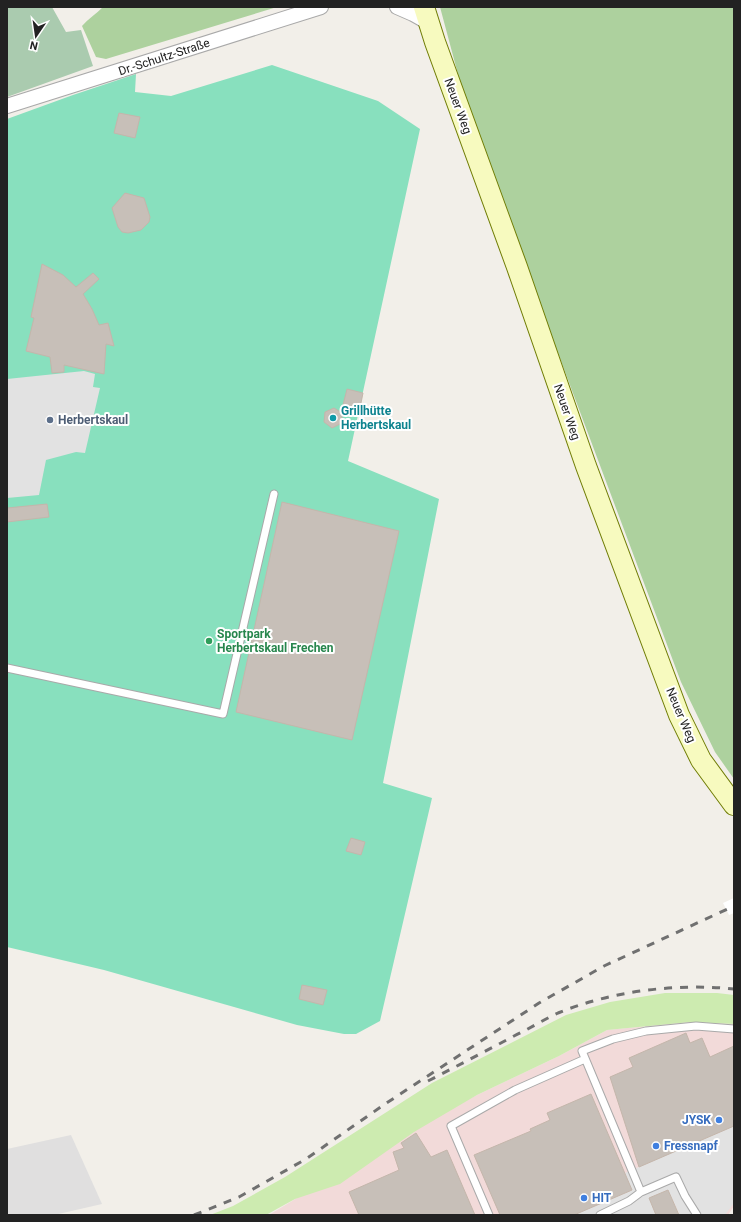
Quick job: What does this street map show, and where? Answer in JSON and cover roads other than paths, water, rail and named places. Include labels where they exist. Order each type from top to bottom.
[{"type":"main road","name":"Neuer Weg","points":[[427,15],[437,49],[517,267],[586,466],[679,714],[701,760],[734,805]]},
{"type":"street","name":"Dr.-Schultz-Straße","points":[[7,106],[321,7]]},
{"type":"street","points":[[397,7],[413,14],[427,15]]},
{"type":"lane","points":[[7,668],[223,714],[274,494]]},
{"type":"lane","points":[[641,1192],[582,1051],[613,1039],[646,1031],[696,1026],[734,1029]]},
{"type":"lane","points":[[489,1215],[451,1126],[515,1090],[585,1059]]},
{"type":"lane","points":[[600,1215],[629,1201],[641,1192],[676,1177],[685,1196],[697,1215]]},
{"type":"railway","points":[[194,1215],[239,1197],[306,1159],[385,1104],[539,1003],[604,966],[734,906]]},
{"type":"railway","points":[[428,1081],[552,1016],[579,1005],[644,990],[690,987],[734,989]]},
{"type":"place","name":"Grillhütte Herbertskaul","points":[[333,418]]},
{"type":"place","name":"Herbertskaul","points":[[50,420]]},
{"type":"place","name":"Sportpark Herbertskaul Frechen","points":[[209,641]]},
{"type":"place","name":"JYSK","points":[[719,1120]]},
{"type":"place","name":"Fressnapf","points":[[656,1146]]},
{"type":"place","name":"HIT","points":[[584,1198]]}]
